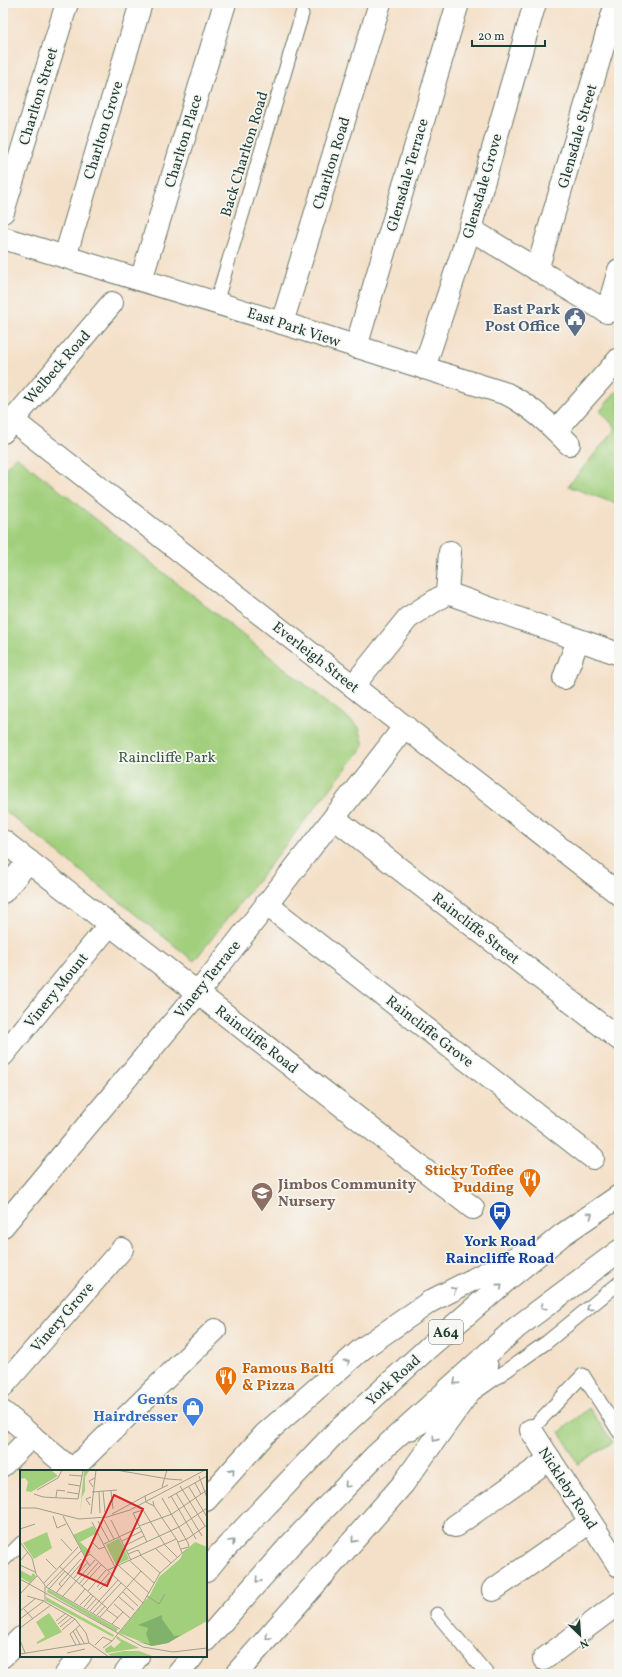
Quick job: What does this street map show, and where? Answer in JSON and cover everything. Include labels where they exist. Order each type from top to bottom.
[{"type":"main road","name":"Charlton Street","points":[[3,212],[67,3]]},
{"type":"main road","name":"Charlton Grove","points":[[65,257],[141,3]]},
{"type":"main road","name":"Charlton Place","points":[[141,280],[225,3]]},
{"type":"main road","name":"Charlton Road","points":[[282,323],[380,3]]},
{"type":"main road","name":"Glensdale Terrace","points":[[356,347],[458,3]]},
{"type":"main road","name":"Glensdale Grove","points":[[424,368],[470,229],[535,3]]},
{"type":"main road","name":"Glensdale Street","points":[[537,270],[616,3]]},
{"type":"main road","points":[[470,229],[607,312],[619,270]]},
{"type":"main road","name":"East Park View","points":[[3,238],[282,323],[507,394],[522,402],[562,437],[619,359]]},
{"type":"main road","name":"Welbeck Road","points":[[8,426],[112,303]]},
{"type":"main road","name":"Everleigh Street","points":[[8,426],[353,686],[619,894]]},
{"type":"main road","points":[[447,593],[450,552]]},
{"type":"main road","points":[[353,686],[408,618],[447,593]]},
{"type":"main road","points":[[447,593],[619,654]]},
{"type":"main road","points":[[564,678],[578,640]]},
{"type":"main road","name":"Vinery Terrace","points":[[3,1226],[198,993],[405,726]]},
{"type":"main road","name":"Raincliffe Street","points":[[334,818],[619,1039]]},
{"type":"main road","name":"Raincliffe Road","points":[[3,840],[473,1208]]},
{"type":"main road","points":[[3,892],[29,861]]},
{"type":"main road","name":"Raincliffe Grove","points":[[266,904],[593,1158]]},
{"type":"main road","name":"Vinery Mount","points":[[3,1055],[110,924]]},
{"type":"main road","name":"York Road","points":[[207,1570],[219,1555],[334,1433],[439,1338],[562,1235],[619,1196]]},
{"type":"main road","points":[[207,1499],[265,1434],[362,1349],[431,1301],[562,1235]]},
{"type":"main road","name":"Vinery Grove","points":[[3,1386],[122,1249]]},
{"type":"main road","points":[[207,1639],[291,1544],[374,1457],[516,1328],[619,1251]]},
{"type":"main road","points":[[236,1674],[403,1484],[516,1328]]},
{"type":"main road","points":[[74,1470],[215,1330]]},
{"type":"main road","points":[[3,1412],[72,1470]]},
{"type":"main road","name":"Nickleby Road","points":[[531,1430],[619,1566]]},
{"type":"main road","points":[[3,1465],[32,1436]]},
{"type":"main road","points":[[454,1526],[550,1459]]},
{"type":"main road","points":[[493,1590],[590,1522]]},
{"type":"main road","points":[[544,1659],[619,1603]]},
{"type":"main road","points":[[3,1656],[20,1639]]},
{"type":"main road","points":[[66,1674],[79,1657]]},
{"type":"main road","points":[[125,1674],[137,1657]]},
{"type":"main road","points":[[178,1674],[192,1657]]},
{"type":"lane","name":"Back Charlton Road","points":[[216,303],[302,14]]},
{"type":"lane","points":[[374,1457],[461,1403],[546,1342],[619,1283]]},
{"type":"lane","points":[[531,1430],[583,1375],[619,1432]]},
{"type":"lane","points":[[3,1561],[20,1544]]},
{"type":"lane","points":[[436,1614],[487,1674]]},
{"type":"green space","points":[[619,388],[619,505],[568,486],[616,428],[600,411]]},
{"type":"green space","name":"Raincliffe Park","points":[[16,456],[359,727],[364,746],[194,961],[3,809],[3,471]]},
{"type":"green space","points":[[589,1408],[613,1442],[578,1464],[560,1432]]},
{"type":"place","name":"East Park Post Office","points":[[575,338]]},
{"type":"place","name":"Sticky Toffee Pudding","points":[[530,1198]]},
{"type":"place","name":"Jimbos Community Nursery","points":[[262,1212]]},
{"type":"place","name":"York Road Raincliffe Road","points":[[500,1232]]},
{"type":"place","name":"Famous Balti & Pizza","points":[[226,1396]]},
{"type":"place","name":"Gents Hairdresser","points":[[193,1428]]}]
